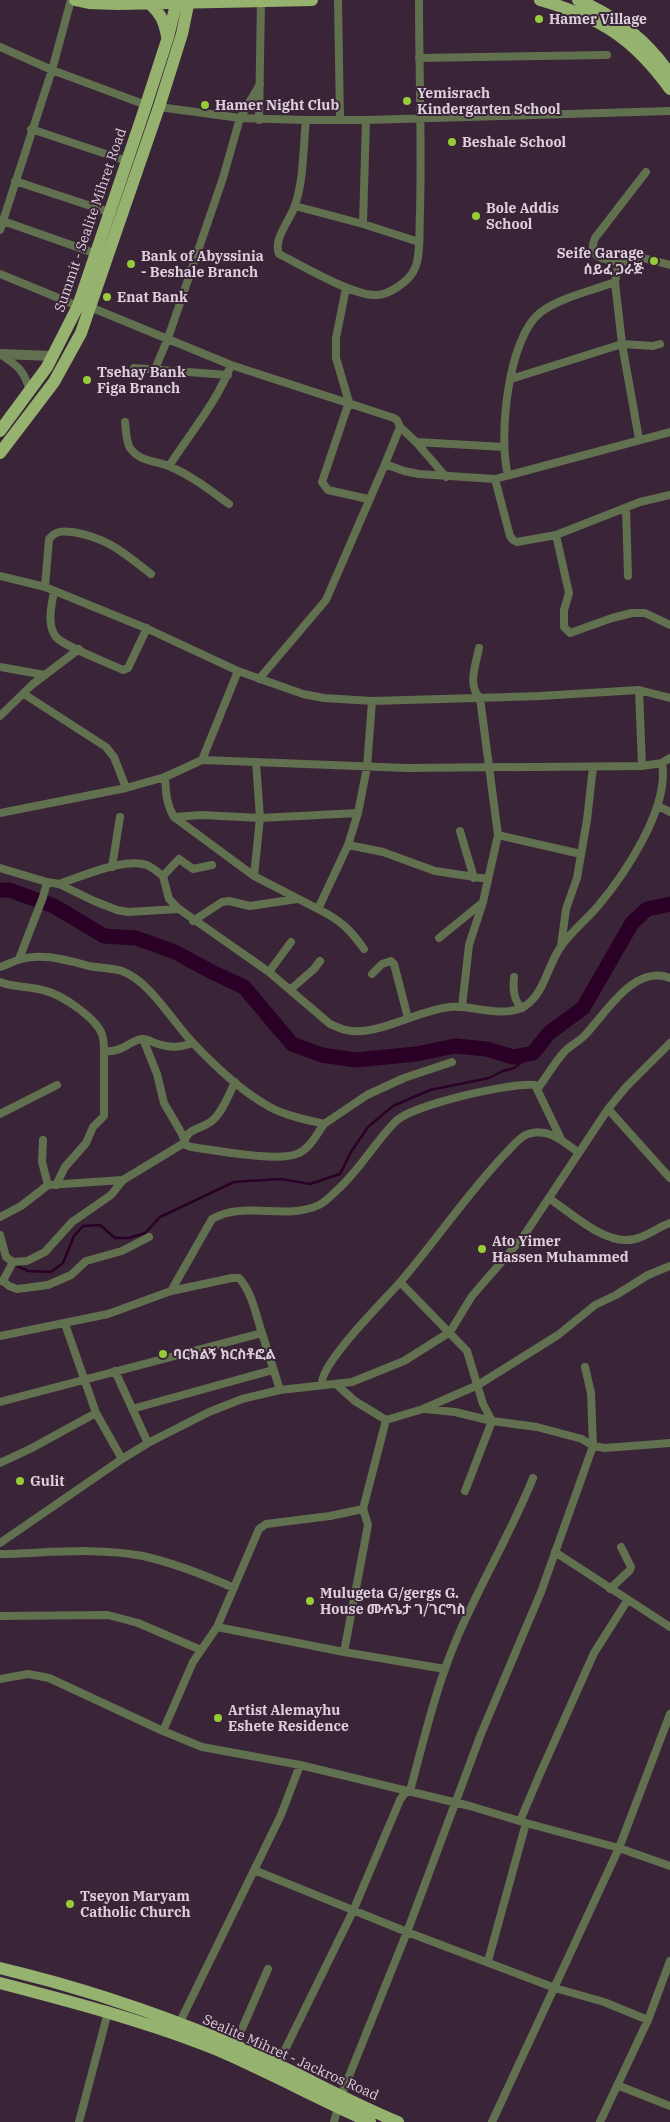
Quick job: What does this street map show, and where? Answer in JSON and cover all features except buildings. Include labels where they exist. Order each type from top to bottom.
[{"type":"main road","points":[[75,0],[90,3],[150,4],[312,0]]},
{"type":"main road","points":[[540,0],[566,4],[628,42],[649,61],[670,89]]},
{"type":"main road","points":[[578,0],[608,14],[633,31],[652,50],[670,74]]},
{"type":"main road","points":[[0,453],[54,382],[80,333],[84,306],[159,107],[182,34],[183,2]]},
{"type":"main road","name":"Summit - Sealite Mihret Road","points":[[0,431],[30,392],[84,306],[94,253],[168,37],[183,2]]},
{"type":"main road","points":[[150,4],[164,21],[168,37]]},
{"type":"main road","name":"Sealite Mihret - Jackros Road","points":[[0,1968],[53,1981],[128,2004],[235,2045],[277,2066],[339,2102],[398,2122]]},
{"type":"main road","points":[[49,1996],[53,1981]]},
{"type":"main road","points":[[0,1983],[108,2012],[215,2050],[339,2102],[370,2122]]},
{"type":"street","points":[[0,230],[31,129],[52,70],[71,0]]},
{"type":"street","points":[[338,0],[340,120]]},
{"type":"street","points":[[306,120],[295,206],[277,244],[279,254],[346,288],[374,295],[382,294],[399,286],[416,268],[419,242],[420,0]]},
{"type":"street","points":[[260,120],[261,1]]},
{"type":"street","points":[[1,51],[146,105]]},
{"type":"street","points":[[419,58],[607,55]]},
{"type":"street","points":[[155,369],[168,338],[223,178],[240,118],[260,84]]},
{"type":"street","points":[[159,107],[260,120],[366,120],[670,111]]},
{"type":"street","points":[[363,224],[366,120]]},
{"type":"street","points":[[31,129],[127,161]]},
{"type":"street","points":[[622,263],[596,256],[592,246],[595,238],[646,172]]},
{"type":"street","points":[[15,182],[109,212]]},
{"type":"street","points":[[295,206],[363,224],[419,242]]},
{"type":"street","points":[[3,220],[94,253]]},
{"type":"street","points":[[639,439],[622,344],[616,282],[617,270],[626,259],[635,256],[670,265]]},
{"type":"street","points":[[0,274],[168,338],[231,365],[394,418],[446,477]]},
{"type":"street","points":[[508,476],[504,447],[504,420],[511,379],[528,325],[540,312],[556,304],[616,282]]},
{"type":"street","points":[[346,288],[336,338],[336,358],[349,402],[322,482],[328,490],[368,499]]},
{"type":"street","points":[[511,379],[622,344],[652,346],[660,344]]},
{"type":"street","points":[[0,354],[52,356]]},
{"type":"street","points":[[0,354],[19,366],[26,378],[30,392]]},
{"type":"street","points":[[169,466],[214,403],[231,365]]},
{"type":"street","points":[[134,368],[228,375]]},
{"type":"street","points":[[125,422],[128,446],[133,451],[149,462],[169,466],[230,504]]},
{"type":"street","points":[[259,679],[326,600],[400,427]]},
{"type":"street","points":[[385,464],[404,472],[446,477],[495,479],[670,432]]},
{"type":"street","points":[[416,442],[504,447]]},
{"type":"street","points":[[495,479],[513,540],[517,542],[556,535],[640,502],[670,495]]},
{"type":"street","points":[[626,508],[628,576]]},
{"type":"street","points":[[45,587],[49,538],[54,533],[63,531],[102,539],[151,574]]},
{"type":"street","points":[[556,535],[569,593],[564,610],[564,627],[570,633],[575,633],[612,618],[632,613],[645,613],[670,625]]},
{"type":"street","points":[[0,576],[45,587],[147,628],[238,671],[303,694],[345,701],[372,701],[639,690],[670,698]]},
{"type":"street","points":[[54,591],[50,613],[56,636],[78,649],[124,670],[128,668],[147,628]]},
{"type":"street","points":[[462,1007],[469,945],[483,902],[498,834],[480,698],[474,693],[472,685],[479,648]]},
{"type":"street","points":[[0,716],[45,675],[78,649]]},
{"type":"street","points":[[0,667],[45,675]]},
{"type":"street","points":[[202,760],[238,671]]},
{"type":"street","points":[[639,690],[642,766]]},
{"type":"street","points":[[24,694],[106,747],[114,757],[126,788]]},
{"type":"street","points":[[318,909],[348,845],[358,813],[367,767],[372,701]]},
{"type":"street","points":[[0,813],[126,788],[165,777],[202,760],[367,767],[593,767],[642,766],[662,763],[670,758]]},
{"type":"street","points":[[254,876],[260,818],[256,762]]},
{"type":"street","points":[[59,884],[112,867],[135,864],[146,865],[163,876],[169,899],[179,910],[268,972],[291,989],[330,1024],[341,1029],[353,1031],[373,1029],[438,1009],[462,1007],[509,1011],[522,1008],[530,1003],[538,992],[561,946],[598,906],[646,836],[660,806],[665,773],[662,763]]},
{"type":"street","points":[[561,946],[566,909],[577,878],[587,820],[593,767]]},
{"type":"street","points":[[165,777],[166,796],[174,816],[254,876],[339,920],[350,930],[364,949]]},
{"type":"street","points":[[660,806],[670,812]]},
{"type":"street","points":[[174,816],[202,815],[260,818],[358,813]]},
{"type":"street","points":[[112,867],[120,817]]},
{"type":"street","points":[[460,831],[474,878]]},
{"type":"street","points":[[498,834],[581,854]]},
{"type":"street","points":[[348,845],[383,852],[435,871],[488,879]]},
{"type":"street","points":[[163,876],[179,859],[194,869],[212,865]]},
{"type":"street","points":[[0,868],[59,884],[94,902],[117,910],[128,912],[179,910]]},
{"type":"street","points":[[19,960],[44,897],[47,882]]},
{"type":"street","points":[[193,921],[222,902],[229,901],[250,906],[297,899]]},
{"type":"street","points":[[439,938],[483,902]]},
{"type":"street","points":[[268,972],[291,942]]},
{"type":"street","points":[[0,967],[19,960],[62,958],[89,966],[123,972],[153,994],[193,1043],[235,1082],[270,1107],[284,1113],[324,1124]]},
{"type":"street","points":[[291,989],[314,969],[320,961]]},
{"type":"street","points":[[372,974],[382,964],[391,961],[394,964],[408,1018]]},
{"type":"street","points":[[538,1088],[560,1057],[584,1036],[609,1004],[622,992],[645,978],[665,976],[670,978]]},
{"type":"street","points":[[514,977],[513,990],[517,1003],[522,1008]]},
{"type":"street","points":[[0,982],[16,987],[46,991],[71,1004],[100,1030],[104,1051],[104,1116],[93,1127],[86,1143],[52,1185],[21,1206],[0,1217]]},
{"type":"street","points":[[104,1051],[118,1052],[132,1042],[143,1039],[176,1048],[193,1043]]},
{"type":"street","points":[[143,1039],[157,1074],[164,1103],[182,1134],[184,1143],[191,1147],[243,1154],[290,1156],[298,1154],[307,1148],[324,1124],[367,1095],[404,1078],[452,1062]]},
{"type":"street","points":[[0,1543],[122,1459],[148,1443],[209,1412],[242,1399],[280,1390],[322,1384],[338,1385],[373,1375],[404,1361],[450,1332],[472,1296],[523,1237],[550,1199],[608,1109],[626,1087],[670,1043]]},
{"type":"street","points":[[0,1235],[5,1256],[13,1262],[27,1261],[45,1252],[72,1222],[111,1195],[123,1180],[184,1143],[186,1135],[195,1128],[208,1124],[216,1118],[235,1082]]},
{"type":"street","points":[[171,1291],[207,1224],[221,1214],[236,1210],[306,1210],[321,1204],[350,1179],[397,1120],[408,1113],[486,1091],[532,1084],[538,1088],[542,1101],[561,1139]]},
{"type":"street","points":[[0,1114],[57,1086]]},
{"type":"street","points":[[608,1109],[670,1178]]},
{"type":"street","points":[[322,1384],[326,1368],[351,1337],[400,1282],[497,1163],[523,1136],[539,1132],[550,1134],[561,1139],[578,1153]]},
{"type":"street","points":[[42,1140],[42,1162],[52,1185]]},
{"type":"street","points":[[52,1185],[123,1180]]},
{"type":"street","points":[[550,1199],[600,1233],[615,1238],[628,1240],[670,1223]]},
{"type":"street","points":[[13,1262],[2,1281],[9,1286],[17,1289],[48,1285],[71,1274],[86,1261],[122,1251],[149,1236]]},
{"type":"street","points":[[386,1420],[423,1409],[478,1385],[558,1335],[595,1305],[616,1296],[648,1275],[670,1266]]},
{"type":"street","points":[[0,1336],[108,1314],[171,1291],[239,1278],[244,1282],[254,1308],[280,1390]]},
{"type":"street","points":[[400,1282],[466,1350],[483,1404],[492,1421],[465,1491]]},
{"type":"street","points":[[65,1324],[96,1412],[122,1459]]},
{"type":"street","points":[[0,1402],[262,1333]]},
{"type":"street","points":[[334,2122],[339,2102],[407,1932],[481,1734],[541,1592],[593,1446],[591,1393],[585,1367]]},
{"type":"street","points":[[132,1409],[273,1370]]},
{"type":"street","points":[[115,1371],[148,1443]]},
{"type":"street","points":[[338,1385],[356,1400],[386,1420]]},
{"type":"street","points":[[423,1409],[455,1412],[492,1421],[537,1428],[582,1439],[593,1446],[605,1448],[670,1446]]},
{"type":"street","points":[[0,1463],[30,1449],[96,1412]]},
{"type":"street","points":[[344,1652],[368,1525],[363,1509],[386,1420]]},
{"type":"street","points":[[277,2066],[353,1911],[400,1800],[404,1794],[410,1791],[432,1706],[457,1637],[519,1512],[532,1478]]},
{"type":"street","points":[[162,1731],[193,1662],[217,1627],[259,1529],[266,1524],[330,1516],[363,1509]]},
{"type":"street","points":[[610,1589],[631,1567],[621,1547]]},
{"type":"street","points":[[0,1554],[94,1551],[143,1556],[214,1579],[234,1588]]},
{"type":"street","points":[[555,1552],[627,1601],[670,1627]]},
{"type":"street","points":[[488,1961],[523,1822],[539,1776],[594,1654],[627,1601]]},
{"type":"street","points":[[0,1616],[108,1615],[138,1623],[201,1650]]},
{"type":"street","points":[[217,1627],[344,1652],[445,1669]]},
{"type":"street","points":[[0,1680],[28,1674],[49,1678],[162,1731],[213,1750],[300,1765],[470,1806],[618,1848],[670,1866]]},
{"type":"street","points":[[492,2122],[618,1848],[670,1714]]},
{"type":"street","points":[[179,2024],[205,1967],[281,1815],[300,1765]]},
{"type":"street","points":[[254,1870],[407,1932],[488,1961],[555,1988],[604,2002],[648,2020]]},
{"type":"street","points":[[600,2122],[648,2020],[670,1961]]},
{"type":"street","points":[[235,2045],[268,1969]]},
{"type":"street","points":[[78,2122],[108,2012]]},
{"type":"street","points":[[617,2085],[670,2106]]},
{"type":"waterway","points":[[0,890],[9,890],[54,906],[104,936],[136,938],[175,952],[244,987],[292,1044],[322,1055],[356,1060],[416,1054],[455,1046],[487,1049],[513,1057],[533,1053],[549,1033],[583,1008],[632,923],[647,909],[670,904]]},
{"type":"waterway","points":[[15,1265],[28,1271],[51,1272],[63,1263],[74,1236],[83,1226],[100,1225],[115,1238],[129,1238],[145,1233],[160,1217],[234,1182],[281,1179],[310,1184],[340,1174],[351,1152],[368,1127],[393,1106],[430,1090],[489,1078],[514,1068],[533,1053]]},
{"type":"place","name":"Hamer Village","points":[[539,19]]},
{"type":"place","name":"Yemisrach Kindergarten School","points":[[407,101]]},
{"type":"place","name":"Hamer Night Club","points":[[205,105]]},
{"type":"place","name":"Beshale School","points":[[452,142]]},
{"type":"place","name":"Bole Addis School","points":[[476,216]]},
{"type":"place","name":"Seife Garage ሰይፈ ጋራጅ","points":[[654,261]]},
{"type":"place","name":"Bank of Abyssinia - Beshale Branch","points":[[131,264]]},
{"type":"place","name":"Enat Bank","points":[[107,297]]},
{"type":"place","name":"Tsehay Bank Figa Branch","points":[[87,380]]},
{"type":"place","name":"Ato Yimer Hassen Muhammed","points":[[482,1249]]},
{"type":"place","name":"ባርክልኝ ክርስቶፎል","points":[[163,1354]]},
{"type":"place","name":"Gulit","points":[[20,1481]]},
{"type":"place","name":"Mulugeta G/gergs G. House ሙሉጌታ ገ/ገርግስ","points":[[310,1601]]},
{"type":"place","name":"Artist Alemayhu Eshete Residence","points":[[218,1718]]},
{"type":"place","name":"Tseyon Maryam Catholic Church","points":[[70,1904]]}]
